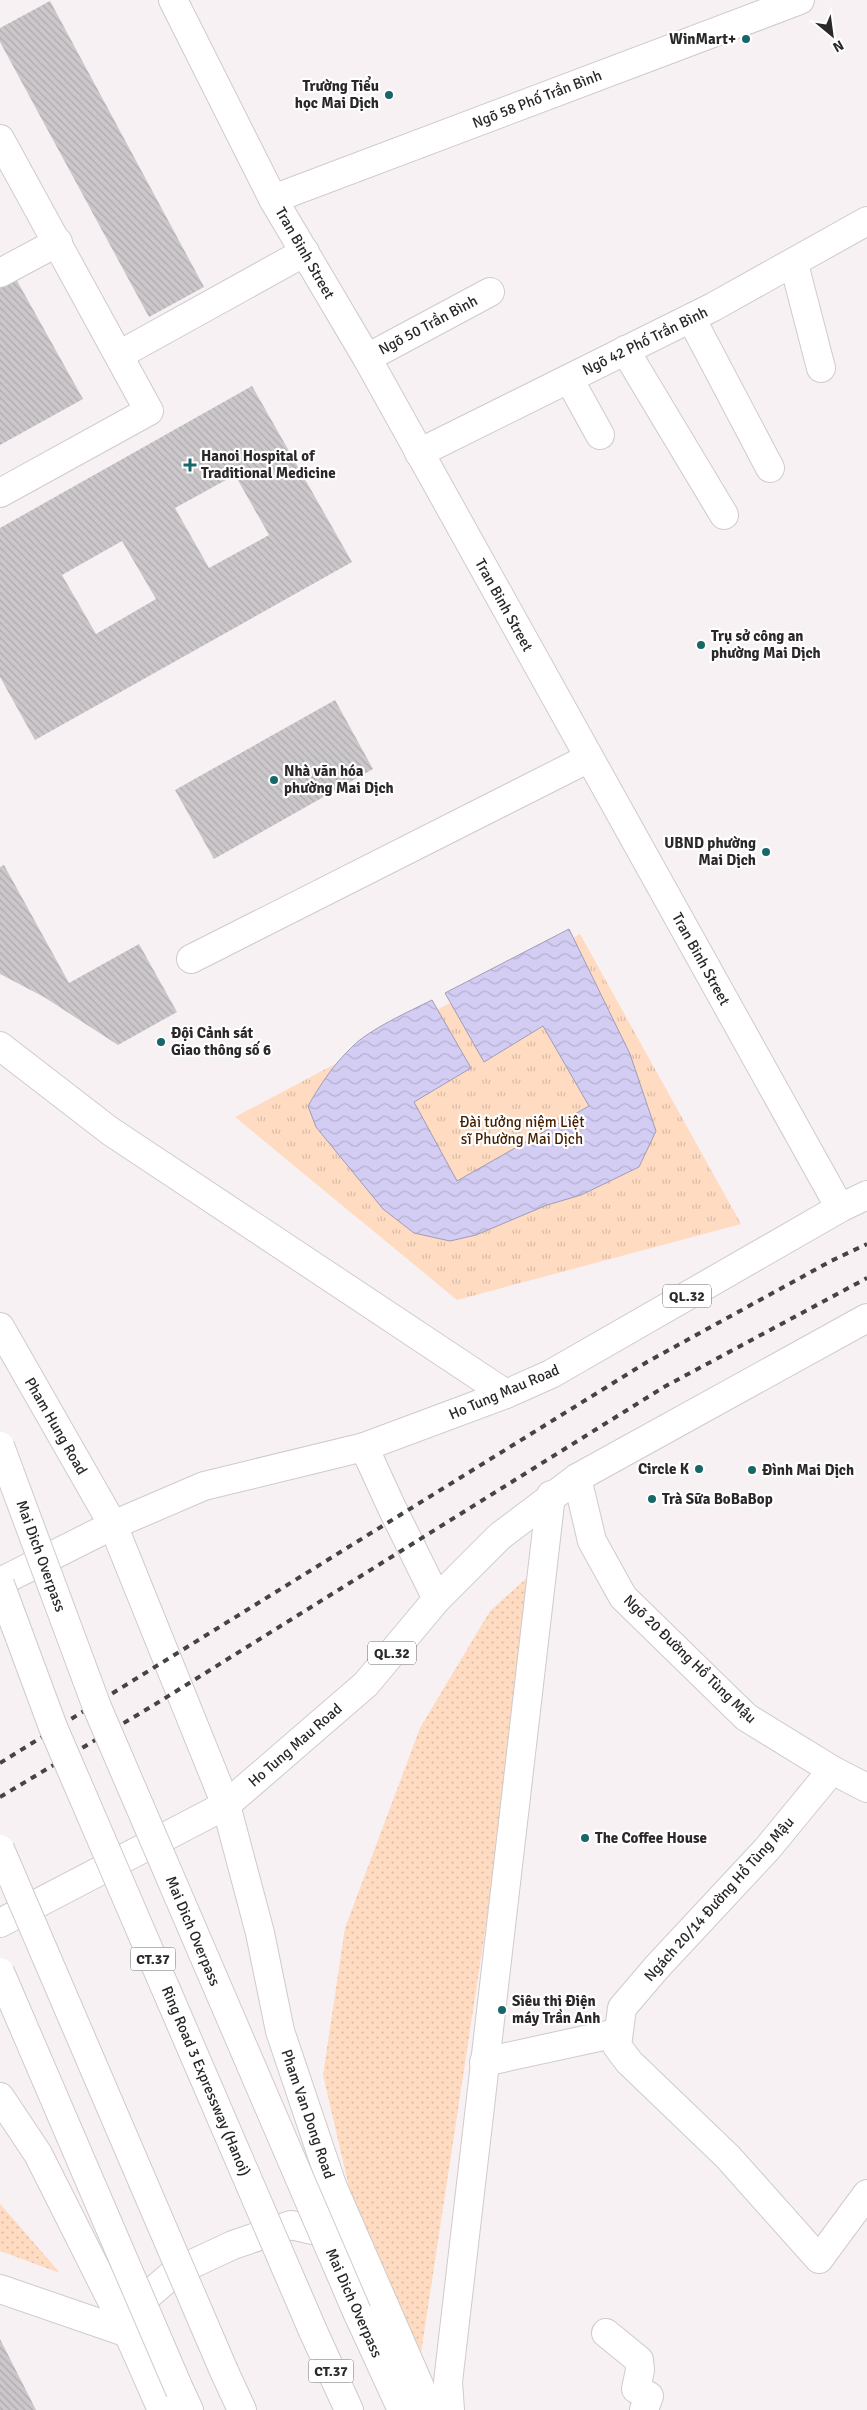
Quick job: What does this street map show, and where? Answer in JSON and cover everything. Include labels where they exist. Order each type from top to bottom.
[{"type":"main road","name":"Tran Binh Street","points":[[173,0],[274,199],[367,358],[840,1208]]},
{"type":"main road","name":"Ngõ 58 Phố Trần Bình","points":[[274,199],[800,0]]},
{"type":"main road","points":[[0,139],[149,411],[0,493]]},
{"type":"main road","name":"Ngõ 42 Phố Trần Bình","points":[[419,453],[691,318],[794,264],[867,222]]},
{"type":"main road","points":[[0,273],[58,242]]},
{"type":"main road","points":[[118,355],[305,252]]},
{"type":"main road","points":[[794,264],[821,368]]},
{"type":"main road","name":"Ngõ 50 Trần Bình","points":[[367,358],[490,292]]},
{"type":"main road","points":[[691,318],[770,468]]},
{"type":"main road","points":[[626,350],[724,515]]},
{"type":"main road","points":[[569,379],[600,435]]},
{"type":"main road","points":[[191,960],[589,758]]},
{"type":"main road","points":[[0,1046],[110,1132],[506,1394]]},
{"type":"main road","name":"Ho Tung Mau Road","points":[[0,1583],[113,1525],[204,1486],[364,1447],[506,1394],[550,1374],[599,1348],[840,1208],[867,1195]]},
{"type":"main road","name":"Ho Tung Mau Road","points":[[0,1923],[226,1805],[366,1684],[438,1599],[500,1536],[551,1495],[577,1478],[867,1318]]},
{"type":"main road","name":"Pham Hung Road","points":[[0,1327],[7,1363],[113,1525],[226,1805]]},
{"type":"main road","name":"Mai Dich Overpass","points":[[0,1446],[97,1707],[357,2312],[402,2410]]},
{"type":"main road","points":[[364,1447],[392,1508],[438,1599]]},
{"type":"main road","name":"Ngõ 20 Đường Hồ Tùng Mậu","points":[[577,1478],[592,1541],[623,1597],[746,1717],[832,1770],[867,1788]]},
{"type":"main road","points":[[450,2410],[448,2382],[551,1495]]},
{"type":"main road","name":"Ring Road 3 Expressway (Hanoi)","points":[[0,1583],[53,1728],[313,2331],[349,2410]]},
{"type":"main road","name":"Ngách 20/14 Đường Hồ Tùng Mậu","points":[[832,1770],[767,1848],[657,1967],[622,2008],[617,2033],[617,2046],[629,2062],[728,2157],[819,2259],[867,2194]]},
{"type":"main road","name":"Pham Van Dong Road","points":[[226,1805],[260,1933],[280,2031],[332,2185],[430,2410]]},
{"type":"main road","points":[[0,1850],[242,2410]]},
{"type":"main road","points":[[0,1972],[177,2404]]},
{"type":"main road","points":[[484,2062],[617,2033]]},
{"type":"main road","points":[[0,2097],[38,2154],[128,2333],[177,2404]]},
{"type":"main road","points":[[128,2333],[138,2304],[175,2272],[233,2245],[291,2225],[335,2235],[361,2250]]},
{"type":"main road","points":[[0,2289],[128,2333]]},
{"type":"main road","points":[[606,2333],[639,2360],[640,2370],[636,2389],[649,2396],[644,2410]]},
{"type":"green space","name":"Đài tưởng niệm Liệt sĩ Phường Mai Dịch","points":[[580,934],[741,1224],[457,1300],[235,1117]]},
{"type":"green space","points":[[528,1577],[515,1734],[419,2366],[356,2217],[323,2075],[345,1928],[420,1728],[490,1611]]},
{"type":"green space","points":[[1,2205],[60,2273],[0,2251]]},
{"type":"water","points":[[569,929],[630,1054],[656,1131],[639,1167],[581,1195],[547,1205],[476,1235],[450,1241],[414,1233],[383,1209],[316,1127],[308,1106],[333,1068],[359,1041],[390,1021],[432,1000],[471,1068],[414,1102],[457,1181],[589,1106],[543,1026],[484,1062],[445,993]]},
{"type":"building","points":[[50,1],[204,287],[149,317],[0,42],[0,28]]},
{"type":"building","points":[[16,279],[83,399],[0,445],[0,288]]},
{"type":"building","points":[[252,386],[352,562],[35,740],[0,677],[0,528]],"holes":[[[235,475],[269,535],[209,568],[175,508]],[[122,541],[156,599],[96,634],[62,575]]]},
{"type":"building","name":"Nhà văn hóa phường Mai Dịch","points":[[335,700],[373,769],[214,859],[175,790]]},
{"type":"building","points":[[4,865],[69,983],[139,944],[177,1012],[118,1045],[44,997],[0,974],[0,867]]},
{"type":"building","points":[[0,2339],[36,2410],[0,2410]]},
{"type":"railway","points":[[0,1763],[647,1362],[831,1261],[867,1244]]},
{"type":"railway","points":[[0,1797],[154,1705],[664,1387],[867,1278]]},
{"type":"place","name":"WinMart+","points":[[746,39]]},
{"type":"place","name":"Trường Tiểu học Mai Dịch","points":[[389,95]]},
{"type":"place","name":"Hanoi Hospital of Traditional Medicine","points":[[190,465]]},
{"type":"place","name":"Trụ sở công an phường Mai Dịch","points":[[701,645]]},
{"type":"place","name":"Nhà văn hóa phường Mai Dịch","points":[[274,780]]},
{"type":"place","name":"UBND phường Mai Dịch","points":[[766,852]]},
{"type":"place","name":"Đội Cảnh sát Giao thông số 6","points":[[161,1042]]},
{"type":"place","name":"Circle K","points":[[699,1469]]},
{"type":"place","name":"Đình Mai Dịch","points":[[752,1470]]},
{"type":"place","name":"Trà Sữa BoBaBop","points":[[652,1499]]},
{"type":"place","name":"The Coffee House","points":[[585,1838]]},
{"type":"place","name":"Siêu thị Điện máy Trần Anh","points":[[502,2010]]}]
